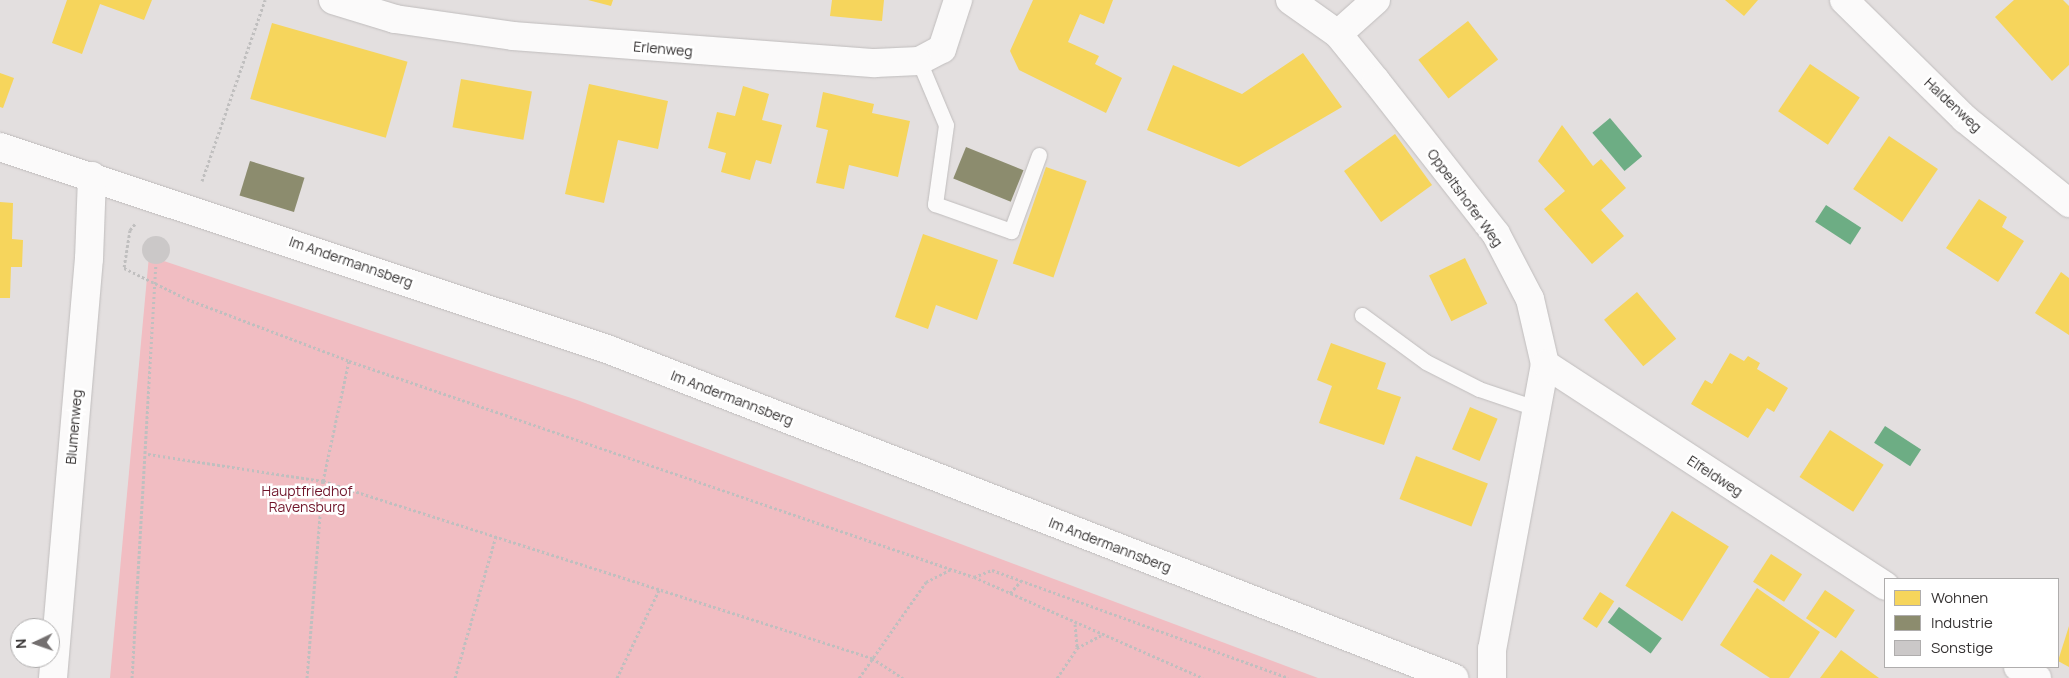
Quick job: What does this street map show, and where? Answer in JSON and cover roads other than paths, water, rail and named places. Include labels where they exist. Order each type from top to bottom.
[{"type":"street","name":"Erlenweg","points":[[333,0],[395,19],[513,36],[875,63],[919,61],[942,49],[958,0]]},
{"type":"street","name":"Oppeltshofer Weg","points":[[1290,0],[1338,34],[1496,234],[1530,300],[1545,364],[1535,408],[1492,649],[1492,678]]},
{"type":"street","points":[[1338,34],[1376,0]]},
{"type":"street","name":"Haldenweg","points":[[1844,0],[1965,119],[2069,202]]},
{"type":"street","name":"Im Andermannsberg","points":[[0,147],[92,176],[607,349],[1454,678]]},
{"type":"street","name":"Blumenweg","points":[[53,678],[89,259],[92,176]]},
{"type":"street","name":"Elfeldweg","points":[[1545,364],[1884,585]]},
{"type":"street","points":[[2020,668],[2037,678]]},
{"type":"lane","points":[[919,61],[946,125],[935,204],[1011,231],[1038,155]]},
{"type":"lane","points":[[1362,315],[1426,362],[1479,389],[1535,408]]},
{"type":"park label","name":"Hauptfriedhof Ravensburg","points":[[307,500]]}]
